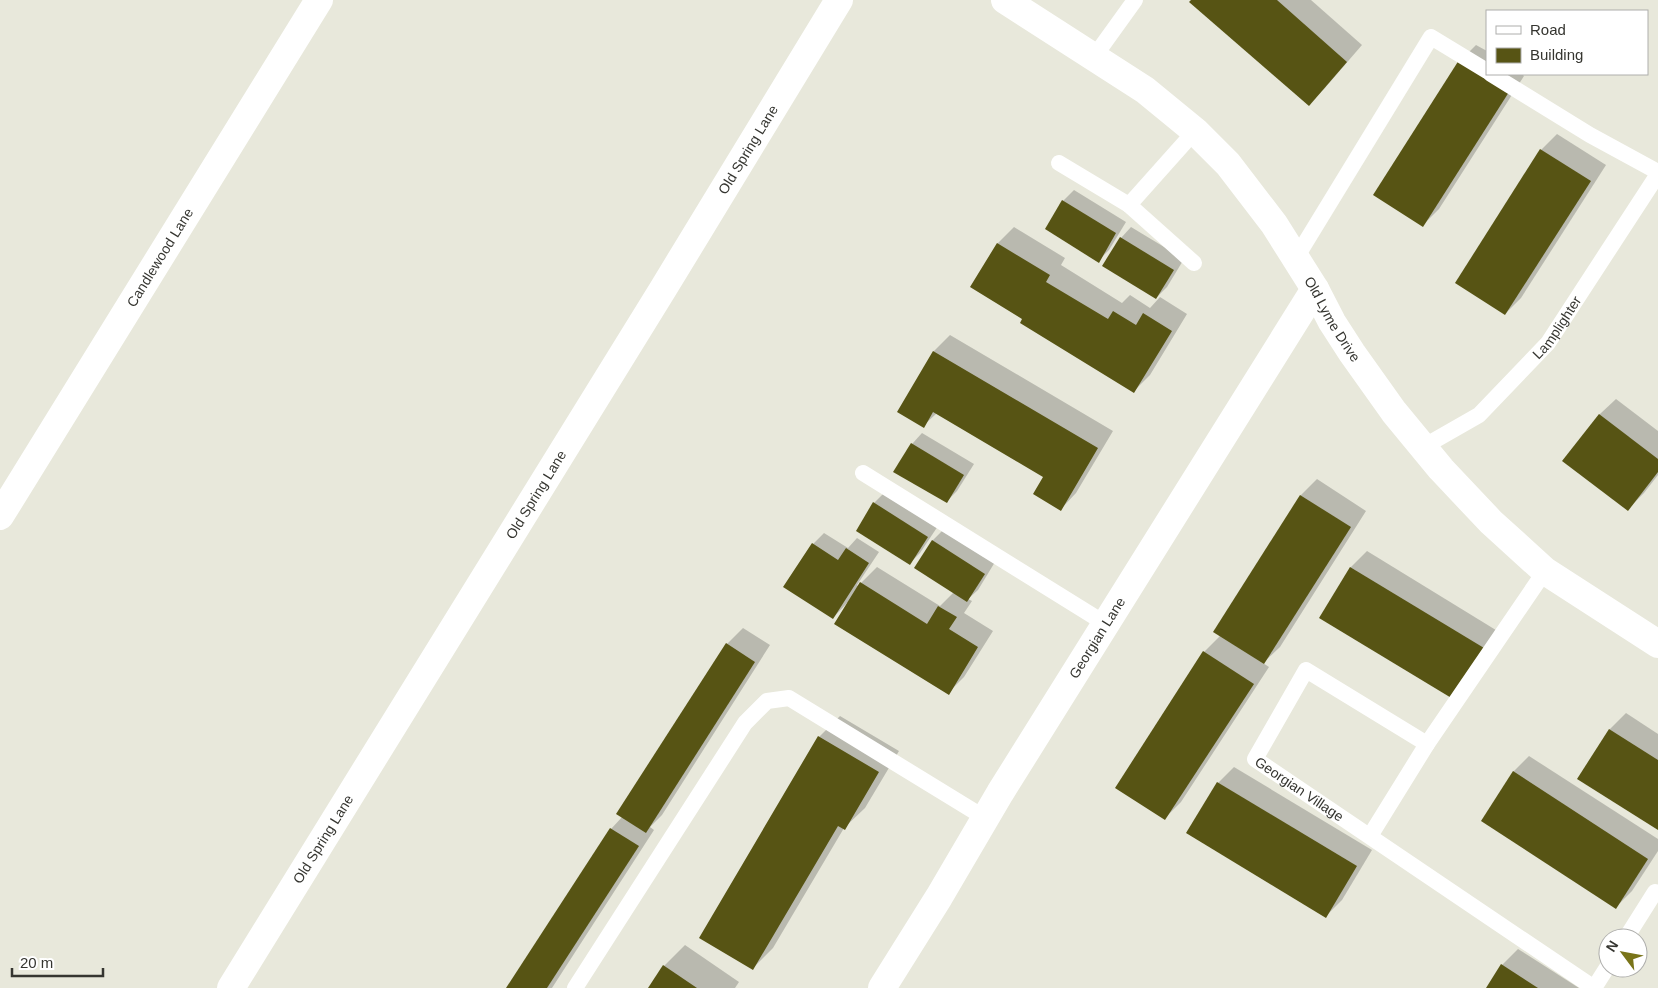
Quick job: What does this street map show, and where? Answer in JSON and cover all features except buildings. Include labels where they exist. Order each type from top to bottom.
[{"type":"street","name":"Candlewood Lane","points":[[0,516],[319,0]]},
{"type":"street","name":"Old Spring Lane","points":[[231,988],[663,289],[839,0]]},
{"type":"street","name":"Old Lyme Drive","points":[[1005,0],[1146,90],[1196,131],[1228,164],[1274,224],[1352,353],[1394,412],[1441,469],[1491,522],[1545,571],[1658,644]]},
{"type":"street","name":"Georgian Lane","points":[[882,988],[939,897],[985,818],[1315,289]]},
{"type":"lane","points":[[1094,57],[1135,0]]},
{"type":"lane","points":[[1296,258],[1431,36],[1486,70]]},
{"type":"lane","name":"Lamplighter","points":[[1423,447],[1479,415],[1548,342],[1658,173],[1493,75]]},
{"type":"lane","points":[[1129,205],[1196,131]]},
{"type":"lane","points":[[1059,163],[1129,205],[1194,263]]},
{"type":"lane","points":[[863,473],[1106,624]]},
{"type":"lane","points":[[1370,836],[1427,744],[1545,571]]},
{"type":"lane","name":"Georgian Village","points":[[1427,744],[1306,670],[1255,759],[1594,988],[1600,978]]},
{"type":"lane","points":[[575,988],[745,723],[767,701],[789,698],[985,818]]},
{"type":"lane","points":[[1632,928],[1655,892],[1658,894]]}]
